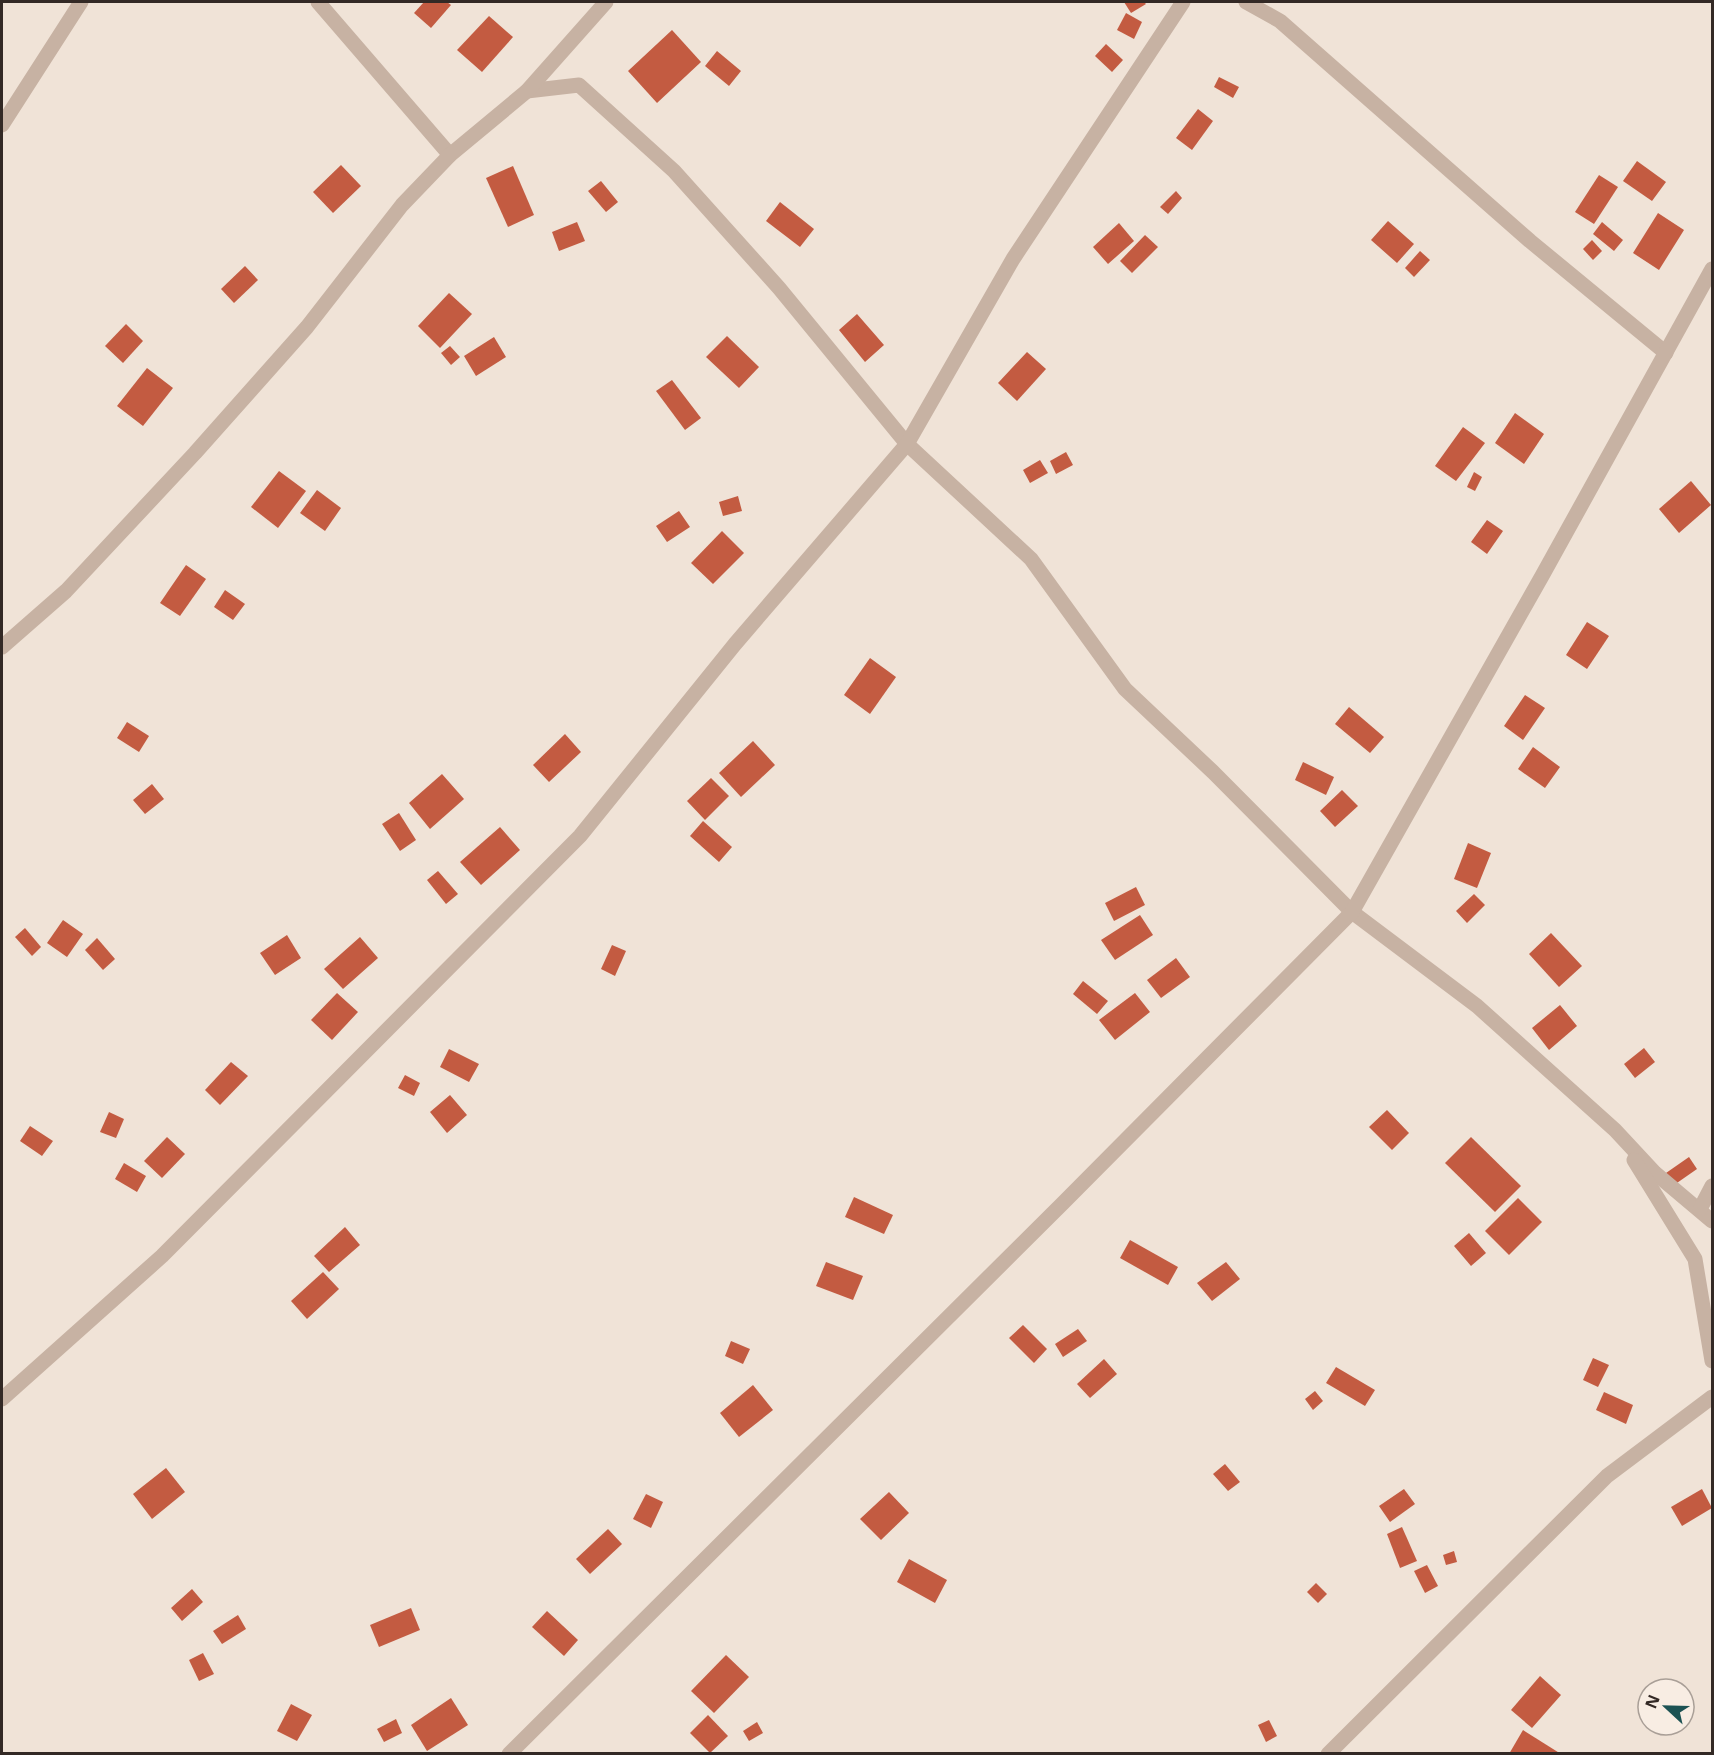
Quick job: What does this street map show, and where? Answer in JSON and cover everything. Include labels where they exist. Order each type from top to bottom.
[{"type":"street","points":[[2,125],[81,2]]},
{"type":"street","points":[[318,2],[450,155]]},
{"type":"street","points":[[2,647],[66,591],[195,453],[308,327],[402,205],[450,155],[527,91],[606,2]]},
{"type":"street","points":[[2,1400],[162,1256],[580,836],[735,644],[907,444],[1013,259],[1183,2]]},
{"type":"street","points":[[1246,2],[1280,21],[1530,241],[1666,353]]},
{"type":"street","points":[[527,91],[579,85],[674,171],[779,288],[907,444],[1031,559],[1125,689],[1352,912],[1477,1006],[1615,1130],[1655,1173],[1713,1221]]},
{"type":"street","points":[[509,1754],[1352,912],[1713,269]]},
{"type":"street","points":[[1615,1130],[1695,1259],[1713,1361]]},
{"type":"street","points":[[1700,1209],[1713,1186]]},
{"type":"street","points":[[1328,1754],[1607,1476],[1713,1397]]},
{"type":"building","points":[[424,2],[447,2],[451,5],[431,28],[414,13]]},
{"type":"building","points":[[1124,2],[1144,2],[1146,4],[1131,13]]},
{"type":"building","points":[[1126,13],[1142,22],[1134,39],[1117,30]]},
{"type":"building","points":[[489,16],[513,37],[482,72],[457,50]]},
{"type":"building","points":[[672,30],[701,62],[657,103],[628,71]]},
{"type":"building","points":[[1106,44],[1123,60],[1112,72],[1095,56]]},
{"type":"building","points":[[717,51],[741,71],[729,86],[705,66]]},
{"type":"building","points":[[1219,77],[1239,87],[1233,98],[1214,87]]},
{"type":"building","points":[[1198,109],[1213,121],[1192,150],[1176,138]]},
{"type":"building","points":[[1637,161],[1666,182],[1652,201],[1623,181]]},
{"type":"building","points":[[341,165],[361,186],[333,213],[313,192]]},
{"type":"building","points":[[513,166],[534,215],[508,227],[486,178]]},
{"type":"building","points":[[1599,175],[1618,187],[1594,224],[1575,212]]},
{"type":"building","points":[[601,181],[618,202],[606,212],[588,191]]},
{"type":"building","points":[[1176,191],[1182,198],[1168,214],[1160,207]]},
{"type":"building","points":[[780,202],[814,229],[800,247],[766,221]]},
{"type":"building","points":[[1658,213],[1684,230],[1659,270],[1633,253]]},
{"type":"building","points":[[1388,221],[1414,244],[1397,263],[1371,240]]},
{"type":"building","points":[[577,222],[585,241],[559,251],[552,232]]},
{"type":"building","points":[[1602,222],[1623,240],[1614,251],[1593,234]]},
{"type":"building","points":[[1119,223],[1134,241],[1108,264],[1093,247]]},
{"type":"building","points":[[1145,235],[1158,247],[1132,273],[1120,261]]},
{"type":"building","points":[[1592,240],[1602,251],[1593,260],[1583,249]]},
{"type":"building","points":[[1420,251],[1430,260],[1414,277],[1405,268]]},
{"type":"building","points":[[245,266],[258,280],[234,303],[221,289]]},
{"type":"building","points":[[449,293],[472,314],[440,348],[418,326]]},
{"type":"building","points":[[857,314],[884,345],[865,362],[839,330]]},
{"type":"building","points":[[126,324],[143,341],[123,363],[105,346]]},
{"type":"building","points":[[727,336],[759,367],[739,388],[706,357]]},
{"type":"building","points":[[494,337],[506,357],[476,376],[464,356]]},
{"type":"building","points":[[450,346],[460,357],[451,365],[441,353]]},
{"type":"building","points":[[1027,352],[1046,369],[1017,401],[998,383]]},
{"type":"building","points":[[147,368],[173,388],[143,426],[117,406]]},
{"type":"building","points":[[672,380],[701,418],[685,430],[656,391]]},
{"type":"building","points":[[1515,413],[1544,434],[1524,464],[1495,443]]},
{"type":"building","points":[[1463,427],[1485,443],[1456,481],[1435,466]]},
{"type":"building","points":[[1066,452],[1073,465],[1056,474],[1050,461]]},
{"type":"building","points":[[1040,460],[1048,473],[1030,483],[1023,470]]},
{"type":"building","points":[[279,471],[306,491],[278,528],[251,507]]},
{"type":"building","points":[[1474,472],[1482,477],[1475,491],[1467,487]]},
{"type":"building","points":[[1691,481],[1711,505],[1679,533],[1659,509]]},
{"type":"building","points":[[317,490],[341,508],[325,531],[300,513]]},
{"type":"building","points":[[738,496],[742,511],[723,516],[719,502]]},
{"type":"building","points":[[679,511],[690,527],[667,542],[656,526]]},
{"type":"building","points":[[1487,520],[1503,531],[1487,554],[1471,542]]},
{"type":"building","points":[[722,531],[744,553],[713,584],[691,563]]},
{"type":"building","points":[[186,565],[206,579],[180,616],[160,603]]},
{"type":"building","points":[[225,590],[245,604],[233,620],[214,607]]},
{"type":"building","points":[[1587,622],[1609,636],[1587,669],[1566,655]]},
{"type":"building","points":[[870,658],[896,677],[870,714],[844,695]]},
{"type":"building","points":[[1525,695],[1545,708],[1523,740],[1504,726]]},
{"type":"building","points":[[1349,707],[1384,737],[1370,753],[1335,724]]},
{"type":"building","points":[[127,722],[149,736],[139,752],[117,738]]},
{"type":"building","points":[[565,734],[581,752],[549,782],[533,765]]},
{"type":"building","points":[[753,741],[775,765],[741,797],[719,773]]},
{"type":"building","points":[[1533,747],[1560,767],[1545,788],[1518,769]]},
{"type":"building","points":[[1303,762],[1334,777],[1326,795],[1295,780]]},
{"type":"building","points":[[442,774],[464,799],[430,829],[409,803]]},
{"type":"building","points":[[711,778],[729,796],[705,820],[687,801]]},
{"type":"building","points":[[152,784],[164,799],[145,814],[133,800]]},
{"type":"building","points":[[1342,790],[1358,806],[1335,827],[1320,811]]},
{"type":"building","points":[[399,813],[416,840],[400,851],[382,824]]},
{"type":"building","points":[[703,821],[732,847],[719,862],[690,836]]},
{"type":"building","points":[[500,827],[520,850],[481,885],[460,862]]},
{"type":"building","points":[[1468,843],[1491,853],[1477,888],[1454,879]]},
{"type":"building","points":[[438,871],[458,894],[446,904],[427,880]]},
{"type":"building","points":[[1136,887],[1145,905],[1114,921],[1105,903]]},
{"type":"building","points":[[1474,894],[1485,905],[1467,923],[1456,911]]},
{"type":"building","points":[[1140,915],[1153,935],[1115,960],[1101,940]]},
{"type":"building","points":[[63,920],[83,934],[67,957],[47,943]]},
{"type":"building","points":[[25,928],[41,947],[32,956],[15,937]]},
{"type":"building","points":[[1551,933],[1582,966],[1559,987],[1529,954]]},
{"type":"building","points":[[287,935],[301,958],[275,975],[260,953]]},
{"type":"building","points":[[360,937],[378,958],[343,989],[324,969]]},
{"type":"building","points":[[97,938],[115,959],[103,970],[85,950]]},
{"type":"building","points":[[612,945],[626,951],[615,976],[601,969]]},
{"type":"building","points":[[1176,958],[1190,977],[1161,998],[1147,980]]},
{"type":"building","points":[[1083,981],[1108,1001],[1097,1014],[1073,994]]},
{"type":"building","points":[[337,993],[358,1012],[332,1040],[311,1020]]},
{"type":"building","points":[[1135,993],[1150,1012],[1115,1040],[1099,1020]]},
{"type":"building","points":[[1560,1005],[1577,1026],[1549,1050],[1532,1028]]},
{"type":"building","points":[[1644,1048],[1655,1062],[1635,1078],[1624,1064]]},
{"type":"building","points":[[449,1049],[479,1064],[469,1082],[440,1067]]},
{"type":"building","points":[[231,1062],[248,1076],[220,1105],[205,1090]]},
{"type":"building","points":[[405,1075],[420,1083],[414,1096],[398,1088]]},
{"type":"building","points":[[450,1095],[467,1115],[447,1133],[430,1112]]},
{"type":"building","points":[[1387,1110],[1409,1133],[1392,1150],[1369,1127]]},
{"type":"building","points":[[109,1112],[124,1119],[116,1138],[100,1132]]},
{"type":"building","points":[[30,1126],[53,1141],[42,1156],[20,1141]]},
{"type":"building","points":[[167,1137],[185,1154],[162,1178],[144,1161]]},
{"type":"building","points":[[1471,1137],[1521,1186],[1495,1212],[1445,1163]]},
{"type":"building","points":[[1689,1157],[1697,1169],[1674,1185],[1666,1173]]},
{"type":"building","points":[[124,1163],[146,1176],[137,1192],[115,1179]]},
{"type":"building","points":[[854,1197],[893,1215],[884,1234],[845,1217]]},
{"type":"building","points":[[1518,1198],[1542,1222],[1509,1255],[1485,1231]]},
{"type":"building","points":[[345,1227],[360,1245],[329,1272],[314,1256]]},
{"type":"building","points":[[1469,1233],[1486,1253],[1471,1266],[1454,1246]]},
{"type":"building","points":[[1130,1240],[1178,1267],[1168,1285],[1120,1258]]},
{"type":"building","points":[[826,1262],[863,1276],[853,1300],[816,1286]]},
{"type":"building","points":[[1226,1262],[1240,1279],[1212,1301],[1197,1283]]},
{"type":"building","points":[[323,1272],[339,1289],[307,1319],[291,1301]]},
{"type":"building","points":[[1023,1325],[1047,1349],[1034,1363],[1009,1338]]},
{"type":"building","points":[[1078,1329],[1087,1341],[1063,1357],[1055,1344]]},
{"type":"building","points":[[731,1341],[750,1349],[743,1364],[725,1356]]},
{"type":"building","points":[[1593,1358],[1609,1365],[1598,1387],[1583,1380]]},
{"type":"building","points":[[1104,1359],[1117,1374],[1090,1398],[1077,1384]]},
{"type":"building","points":[[1336,1367],[1375,1390],[1365,1406],[1326,1383]]},
{"type":"building","points":[[753,1385],[773,1410],[739,1437],[720,1413]]},
{"type":"building","points":[[1315,1391],[1323,1401],[1313,1410],[1305,1399]]},
{"type":"building","points":[[1604,1392],[1633,1405],[1626,1424],[1596,1410]]},
{"type":"building","points":[[1225,1464],[1240,1482],[1228,1491],[1213,1474]]},
{"type":"building","points":[[166,1468],[185,1492],[152,1519],[133,1494]]},
{"type":"building","points":[[1404,1489],[1415,1504],[1390,1522],[1379,1506]]},
{"type":"building","points":[[1702,1489],[1712,1508],[1682,1526],[1671,1507]]},
{"type":"building","points":[[889,1492],[909,1513],[881,1540],[860,1519]]},
{"type":"building","points":[[646,1494],[663,1502],[651,1528],[633,1519]]},
{"type":"building","points":[[1402,1527],[1417,1561],[1400,1568],[1387,1534]]},
{"type":"building","points":[[608,1529],[622,1544],[590,1574],[576,1559]]},
{"type":"building","points":[[1454,1551],[1457,1562],[1446,1565],[1443,1555]]},
{"type":"building","points":[[909,1559],[947,1580],[935,1603],[897,1582]]},
{"type":"building","points":[[1427,1565],[1438,1586],[1425,1593],[1414,1571]]},
{"type":"building","points":[[1316,1583],[1327,1594],[1318,1603],[1307,1592]]},
{"type":"building","points":[[192,1589],[203,1602],[182,1621],[171,1608]]},
{"type":"building","points":[[411,1608],[420,1630],[379,1647],[370,1625]]},
{"type":"building","points":[[547,1611],[578,1640],[564,1656],[532,1627]]},
{"type":"building","points":[[238,1615],[246,1629],[222,1644],[213,1631]]},
{"type":"building","points":[[203,1653],[214,1674],[199,1681],[189,1660]]},
{"type":"building","points":[[726,1655],[749,1677],[714,1713],[691,1691]]},
{"type":"building","points":[[1540,1676],[1561,1695],[1532,1728],[1511,1710]]},
{"type":"building","points":[[451,1698],[468,1725],[427,1751],[411,1725]]},
{"type":"building","points":[[291,1704],[312,1715],[297,1741],[277,1731]]},
{"type":"building","points":[[708,1715],[728,1736],[710,1753],[690,1733]]},
{"type":"building","points":[[396,1719],[402,1733],[384,1742],[377,1729]]},
{"type":"building","points":[[1269,1720],[1277,1736],[1266,1742],[1258,1725]]},
{"type":"building","points":[[757,1722],[763,1733],[749,1741],[743,1731]]},
{"type":"building","points":[[1523,1730],[1561,1754],[1509,1754]]}]
